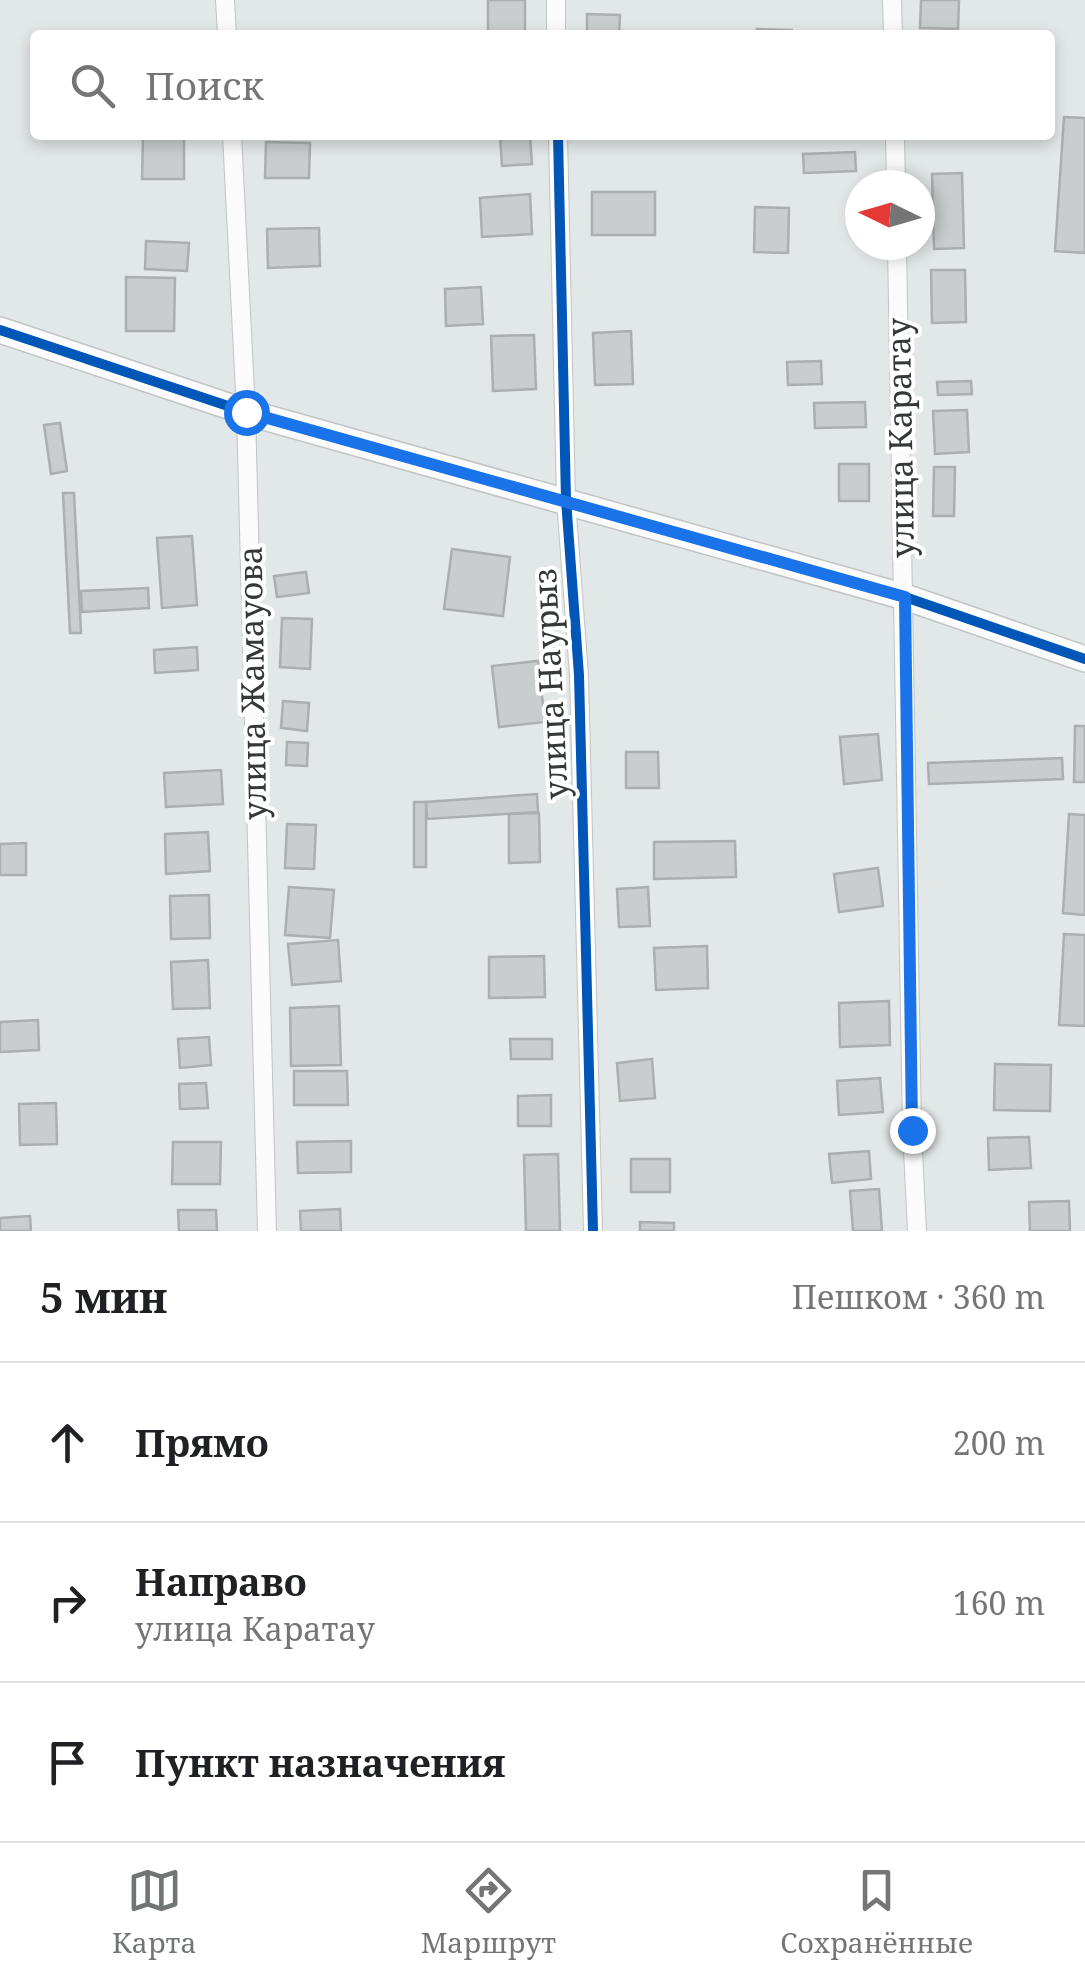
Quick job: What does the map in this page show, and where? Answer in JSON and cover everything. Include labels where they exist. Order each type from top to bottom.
[{"type":"street","points":[[225,0],[226,30]]},
{"type":"street","points":[[556,0],[556,30]]},
{"type":"street","points":[[892,0],[893,30]]},
{"type":"street","name":"улица Жамауова","points":[[232,140],[246,412],[267,1231]]},
{"type":"street","name":"улица Наурыз","points":[[558,140],[566,500],[579,675],[592,1231]]},
{"type":"street","points":[[895,140],[896,170]]},
{"type":"street","name":"улица Каратау","points":[[897,260],[917,1231]]},
{"type":"street","points":[[0,330],[246,412],[905,597],[1085,660]]},
{"type":"building","points":[[488,0],[525,0],[525,30],[488,30]]},
{"type":"building","points":[[921,0],[959,0],[958,29],[920,28]]},
{"type":"building","points":[[587,14],[620,15],[619,30],[587,30]]},
{"type":"building","points":[[1064,117],[1085,118],[1085,253],[1055,251]]},
{"type":"building","points":[[143,140],[184,140],[184,179],[142,179]]},
{"type":"building","points":[[500,140],[530,140],[532,164],[502,166]]},
{"type":"building","points":[[266,142],[310,143],[309,178],[265,178]]},
{"type":"building","points":[[855,152],[856,170],[804,173],[803,154]]},
{"type":"building","points":[[962,173],[964,248],[935,249],[935,174]]},
{"type":"building","points":[[592,192],[655,192],[655,235],[592,235]]},
{"type":"building","points":[[530,194],[532,234],[482,237],[480,198]]},
{"type":"building","points":[[755,207],[789,208],[788,253],[754,252]]},
{"type":"building","points":[[319,228],[320,266],[268,268],[267,229]]},
{"type":"building","points":[[146,241],[189,243],[187,271],[145,269]]},
{"type":"building","points":[[931,270],[965,270],[966,322],[932,323]]},
{"type":"building","points":[[126,277],[175,278],[174,331],[126,331]]},
{"type":"building","points":[[481,287],[483,324],[446,326],[445,289]]},
{"type":"building","points":[[631,331],[633,384],[595,385],[593,333]]},
{"type":"building","points":[[534,335],[536,389],[493,391],[491,336]]},
{"type":"building","points":[[821,361],[822,384],[788,385],[787,362]]},
{"type":"building","points":[[971,381],[972,394],[938,395],[937,382]]},
{"type":"building","points":[[865,402],[866,427],[815,428],[814,403]]},
{"type":"building","points":[[967,410],[969,452],[935,454],[933,411]]},
{"type":"building","points":[[60,423],[67,471],[51,474],[44,425]]},
{"type":"building","points":[[839,464],[869,464],[869,501],[839,501]]},
{"type":"building","points":[[934,467],[955,467],[954,516],[933,516]]},
{"type":"building","points":[[63,493],[74,493],[81,633],[70,633]]},
{"type":"building","points":[[192,536],[197,605],[162,608],[157,538]]},
{"type":"building","points":[[452,549],[510,557],[503,616],[444,609]]},
{"type":"building","points":[[306,572],[309,593],[277,597],[274,576]]},
{"type":"building","points":[[148,588],[149,608],[82,612],[81,591]]},
{"type":"building","points":[[282,618],[312,619],[310,669],[280,667]]},
{"type":"building","points":[[197,647],[198,670],[155,673],[154,650]]},
{"type":"building","points":[[538,661],[545,722],[499,727],[492,666]]},
{"type":"building","points":[[283,701],[309,703],[307,731],[281,728]]},
{"type":"building","points":[[1075,726],[1085,726],[1085,782],[1074,782]]},
{"type":"building","points":[[878,734],[882,780],[844,784],[840,737]]},
{"type":"building","points":[[287,742],[308,743],[307,766],[286,765]]},
{"type":"building","points":[[626,752],[658,752],[659,788],[626,788]]},
{"type":"building","points":[[1062,758],[1063,779],[929,784],[928,763]]},
{"type":"building","points":[[221,770],[223,804],[166,807],[164,773]]},
{"type":"building","points":[[537,794],[538,812],[427,819],[426,802]]},
{"type":"building","points":[[414,802],[426,802],[426,867],[414,867]]},
{"type":"building","points":[[539,813],[540,862],[509,863],[509,814]]},
{"type":"building","points":[[1069,814],[1085,815],[1085,915],[1063,913]]},
{"type":"building","points":[[287,824],[316,825],[314,869],[285,868]]},
{"type":"building","points":[[208,832],[210,871],[166,874],[165,834]]},
{"type":"building","points":[[735,841],[736,877],[654,879],[654,842]]},
{"type":"building","points":[[26,843],[26,875],[0,875],[0,844]]},
{"type":"building","points":[[878,868],[883,906],[839,912],[834,874]]},
{"type":"building","points":[[289,887],[334,890],[330,938],[285,935]]},
{"type":"building","points":[[648,887],[650,926],[619,927],[617,889]]},
{"type":"building","points":[[209,895],[210,938],[171,939],[170,896]]},
{"type":"building","points":[[1064,934],[1085,935],[1085,1026],[1059,1025]]},
{"type":"building","points":[[338,940],[341,981],[292,985],[288,944]]},
{"type":"building","points":[[707,946],[708,988],[656,990],[654,948]]},
{"type":"building","points":[[544,956],[545,997],[489,998],[489,957]]},
{"type":"building","points":[[208,960],[210,1008],[173,1009],[171,962]]},
{"type":"building","points":[[889,1001],[890,1045],[840,1047],[839,1003]]},
{"type":"building","points":[[339,1006],[341,1065],[291,1066],[290,1008]]},
{"type":"building","points":[[38,1020],[39,1050],[0,1052],[0,1022]]},
{"type":"building","points":[[209,1037],[211,1065],[180,1068],[178,1039]]},
{"type":"building","points":[[510,1039],[552,1039],[552,1059],[511,1059]]},
{"type":"building","points":[[652,1059],[655,1098],[620,1101],[617,1063]]},
{"type":"building","points":[[995,1064],[1051,1065],[1050,1111],[994,1110]]},
{"type":"building","points":[[294,1071],[347,1071],[348,1105],[294,1105]]},
{"type":"building","points":[[880,1078],[883,1112],[839,1115],[837,1081]]},
{"type":"building","points":[[206,1083],[208,1108],[180,1109],[179,1084]]},
{"type":"building","points":[[551,1095],[551,1126],[518,1126],[518,1096]]},
{"type":"building","points":[[56,1103],[57,1144],[20,1145],[19,1104]]},
{"type":"building","points":[[1029,1137],[1031,1168],[989,1170],[988,1138]]},
{"type":"building","points":[[351,1141],[351,1172],[298,1173],[297,1142]]},
{"type":"building","points":[[173,1142],[221,1142],[220,1184],[172,1184]]},
{"type":"building","points":[[869,1151],[871,1179],[832,1183],[829,1154]]},
{"type":"building","points":[[558,1154],[560,1231],[526,1231],[524,1155]]},
{"type":"building","points":[[631,1159],[670,1159],[670,1192],[631,1192]]},
{"type":"building","points":[[879,1189],[882,1231],[853,1231],[850,1191]]},
{"type":"building","points":[[1069,1201],[1070,1231],[1030,1231],[1029,1202]]},
{"type":"building","points":[[340,1209],[341,1231],[301,1231],[300,1211]]},
{"type":"building","points":[[178,1210],[216,1210],[217,1231],[179,1231]]},
{"type":"building","points":[[30,1216],[31,1231],[0,1231],[0,1218]]},
{"type":"building","points":[[640,1222],[674,1223],[674,1231],[640,1231]]},
{"type":"cycle path","points":[[558,140],[566,500],[579,675],[593,1231]]},
{"type":"cycle path","points":[[0,330],[246,412],[905,597],[1085,659]]},
{"type":"route","points":[[246,412],[905,597],[912,1130]]}]
